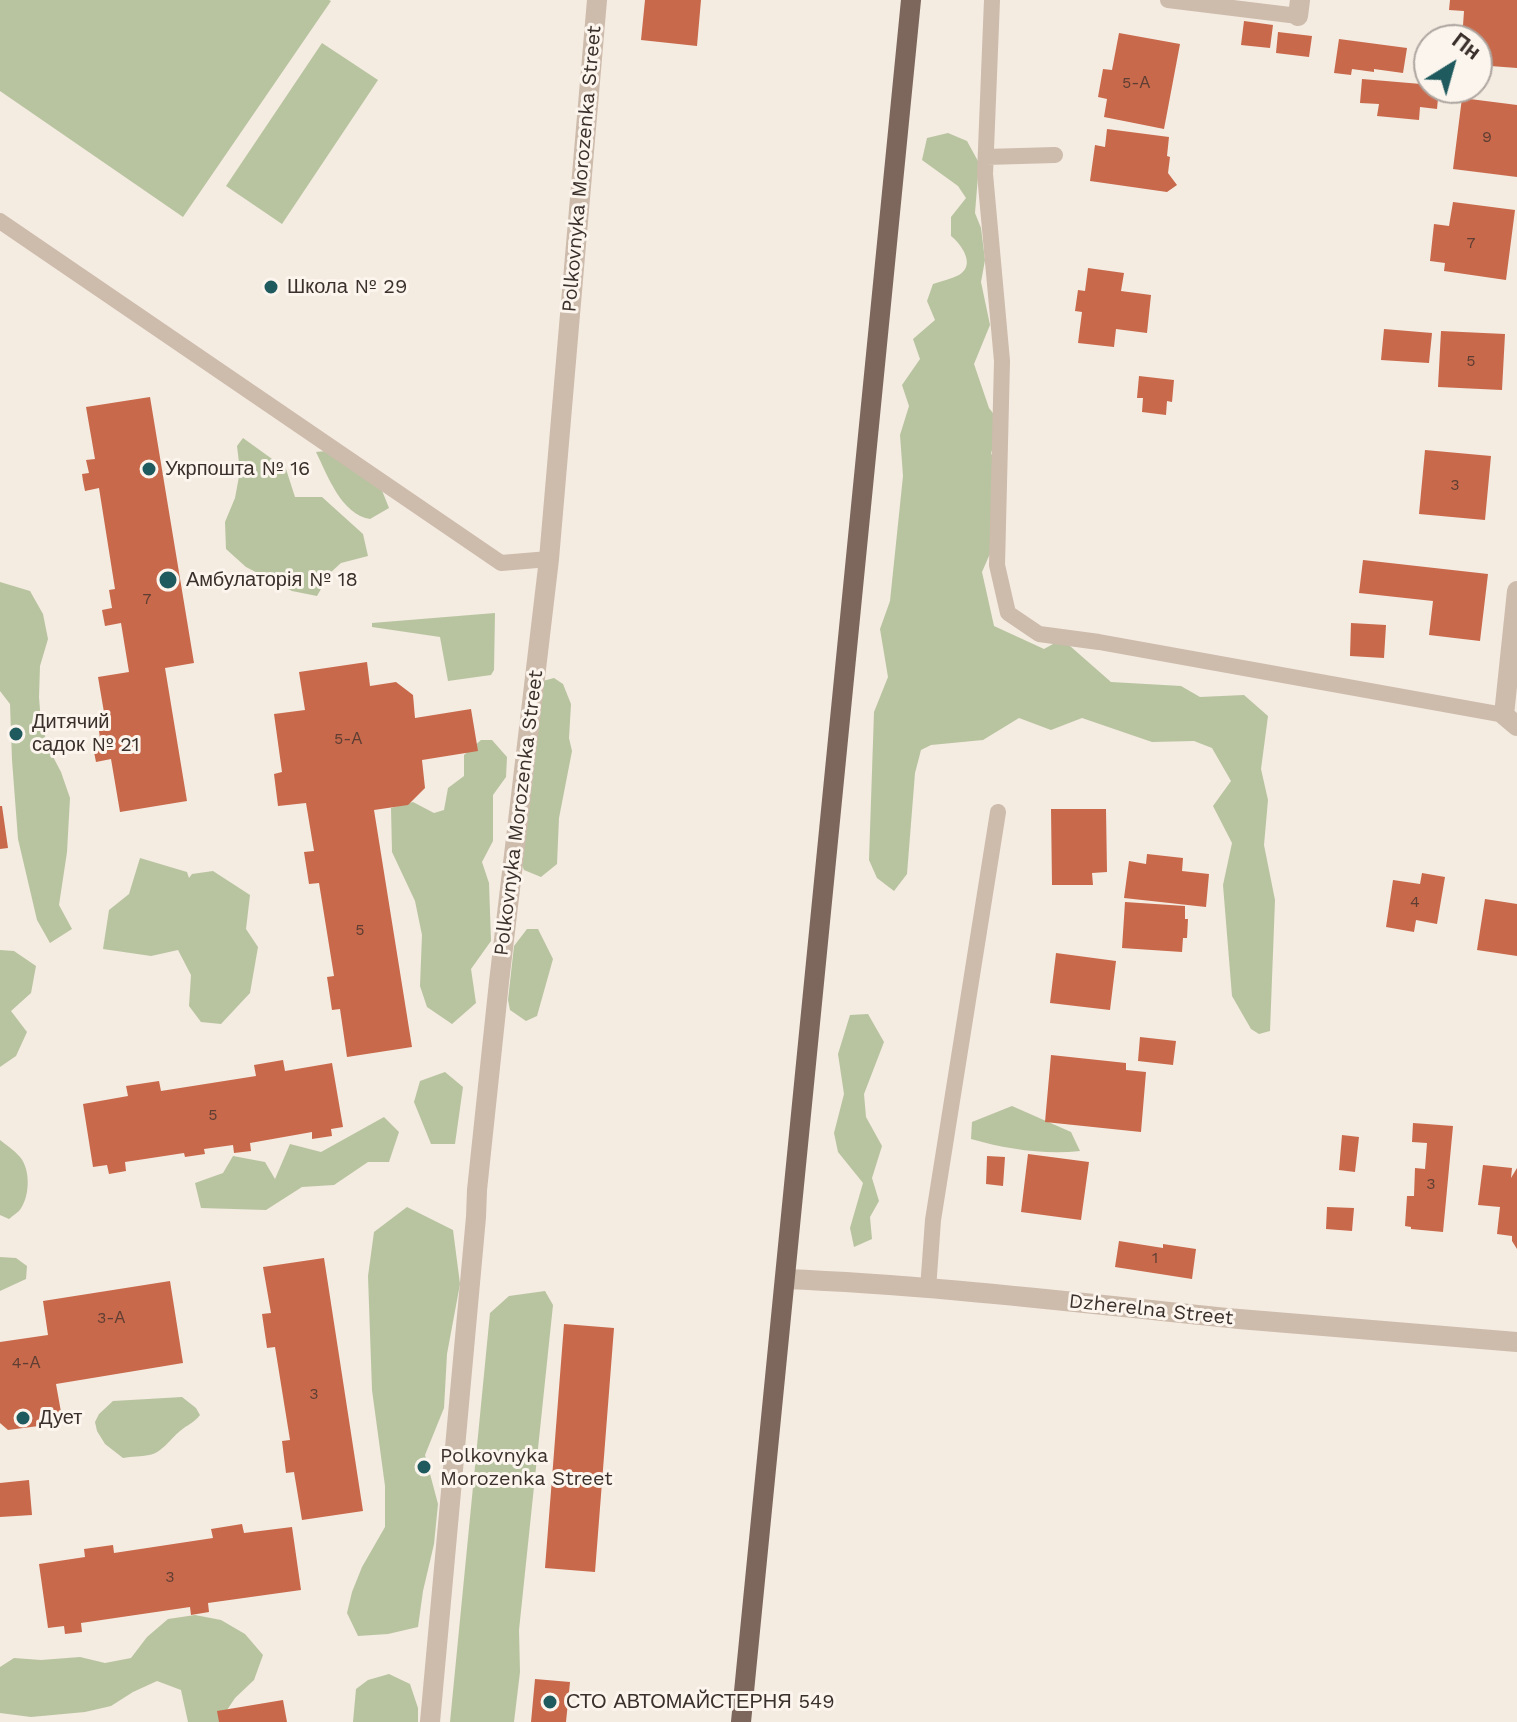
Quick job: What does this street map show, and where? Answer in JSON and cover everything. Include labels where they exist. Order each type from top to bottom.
[{"type":"main road","points":[[741,1722],[911,0]]},
{"type":"street","name":"Polkovnyka Morozenka Street","points":[[430,1722],[477,1190],[549,559],[597,0]]},
{"type":"street","points":[[1510,721],[1517,591]]},
{"type":"street","name":"Dzherelna Street","points":[[785,1279],[1060,1300],[1517,1342]]},
{"type":"lane","points":[[992,0],[985,174],[1002,361],[997,565],[1008,613],[1039,634],[1099,642],[1510,721]]},
{"type":"lane","points":[[1168,0],[1299,8]]},
{"type":"lane","points":[[986,157],[1055,155]]},
{"type":"lane","points":[[0,221],[501,563],[549,559]]},
{"type":"lane","points":[[928,1289],[933,1220],[998,812]]},
{"type":"green space","points":[[0,0],[331,1],[183,217],[0,91]]},
{"type":"green space","points":[[322,43],[378,80],[282,224],[226,186]]},
{"type":"green space","points":[[948,133],[967,141],[979,163],[975,213],[981,228],[985,260],[981,282],[990,325],[974,364],[989,408],[1002,425],[991,453],[999,471],[999,533],[982,572],[994,626],[1044,649],[1062,639],[1111,682],[1181,686],[1200,697],[1244,695],[1268,716],[1261,769],[1268,800],[1264,845],[1275,900],[1270,1031],[1259,1034],[1251,1029],[1232,996],[1223,885],[1232,843],[1213,806],[1231,781],[1212,748],[1194,741],[1152,742],[1082,718],[1051,730],[1019,718],[983,740],[931,745],[921,750],[915,773],[907,874],[894,891],[877,878],[869,860],[874,712],[888,677],[880,629],[890,601],[903,476],[900,435],[909,406],[902,385],[920,359],[913,339],[935,320],[927,301],[933,284],[959,275],[967,261],[963,250],[951,236],[951,217],[966,198],[958,186],[922,160],[927,138]]},
{"type":"green space","points":[[243,438],[286,469],[295,497],[322,497],[363,534],[368,556],[341,563],[330,573],[317,596],[292,591],[246,567],[226,549],[225,522],[235,498],[240,471],[237,446]]},
{"type":"green space","points":[[336,450],[379,483],[389,508],[370,519],[360,516],[343,502],[316,452]]},
{"type":"green space","points":[[0,582],[30,591],[43,614],[48,639],[40,666],[41,723],[70,798],[67,852],[59,905],[72,929],[50,943],[37,920],[18,839],[10,704],[0,691]]},
{"type":"green space","points":[[495,613],[494,670],[491,675],[448,681],[440,637],[372,627],[372,623]]},
{"type":"green space","points":[[554,678],[563,684],[571,704],[569,738],[572,751],[559,818],[557,864],[541,877],[524,870],[520,860],[539,682]]},
{"type":"green space","points":[[481,740],[492,740],[507,757],[506,777],[493,795],[493,841],[482,862],[489,883],[491,941],[471,969],[476,1003],[452,1024],[427,1007],[420,986],[422,935],[415,901],[392,852],[391,808],[413,802],[434,813],[444,810],[448,788],[464,776],[464,755]]},
{"type":"green space","points":[[140,858],[187,872],[189,878],[192,874],[213,871],[250,895],[246,929],[258,947],[250,993],[221,1024],[201,1022],[189,1006],[191,975],[178,950],[151,956],[103,949],[109,910],[129,894]]},
{"type":"green space","points":[[527,929],[538,929],[553,959],[537,1016],[526,1021],[510,1010],[508,1000],[514,946]]},
{"type":"green space","points":[[0,950],[14,951],[36,966],[31,993],[11,1011],[27,1032],[16,1056],[0,1067]]},
{"type":"green space","points":[[868,1014],[884,1042],[864,1094],[866,1117],[882,1146],[872,1178],[879,1201],[870,1217],[872,1239],[854,1247],[850,1228],[863,1183],[838,1152],[834,1133],[844,1094],[838,1054],[850,1015]]},
{"type":"green space","points":[[445,1072],[463,1087],[455,1144],[431,1144],[414,1102],[420,1081]]},
{"type":"green space","points":[[1012,1106],[1071,1132],[1080,1151],[1026,1150],[971,1139],[972,1122]]},
{"type":"green space","points":[[384,1117],[399,1132],[389,1162],[368,1162],[334,1185],[302,1187],[266,1210],[201,1208],[195,1183],[223,1173],[233,1156],[265,1162],[275,1179],[290,1144],[321,1152]]},
{"type":"green space","points":[[0,1140],[20,1157],[27,1176],[23,1205],[9,1219],[0,1215]]},
{"type":"green space","points":[[407,1207],[453,1230],[460,1284],[447,1354],[444,1408],[425,1455],[438,1504],[434,1544],[418,1627],[388,1634],[358,1636],[347,1613],[352,1592],[362,1567],[385,1527],[385,1486],[372,1390],[368,1276],[374,1232]]},
{"type":"green space","points":[[0,1257],[16,1258],[27,1266],[26,1279],[0,1291]]},
{"type":"green space","points":[[545,1291],[553,1305],[519,1630],[520,1672],[514,1722],[450,1722],[490,1313],[509,1296]]},
{"type":"green space","points":[[182,1397],[200,1415],[154,1454],[123,1458],[105,1444],[97,1431],[95,1422],[99,1414],[113,1401]]},
{"type":"green space","points":[[195,1615],[221,1620],[245,1634],[263,1655],[254,1680],[235,1698],[219,1722],[188,1722],[181,1690],[157,1681],[111,1706],[85,1712],[31,1717],[0,1713],[0,1667],[14,1658],[41,1660],[80,1657],[105,1663],[131,1658],[147,1637],[168,1619]]},
{"type":"green space","points":[[389,1674],[410,1684],[418,1708],[418,1722],[353,1722],[356,1689],[368,1680]]},
{"type":"building","points":[[645,0],[701,0],[697,46],[641,40]]},
{"type":"building","points":[[1450,0],[1517,0],[1517,68],[1493,66],[1493,24],[1463,24],[1464,11],[1449,10]]},
{"type":"building","points":[[1244,21],[1273,25],[1270,48],[1241,45]]},
{"type":"building","points":[[1278,32],[1312,36],[1309,57],[1276,53]]},
{"type":"building","points":[[1119,33],[1180,44],[1164,129],[1104,117],[1107,99],[1098,97],[1103,69],[1112,70]]},
{"type":"building","points":[[1339,39],[1407,48],[1403,73],[1352,69],[1351,75],[1334,73]]},
{"type":"building","points":[[1362,79],[1413,83],[1413,104],[1437,104],[1437,109],[1420,107],[1419,120],[1377,116],[1379,104],[1360,103]]},
{"type":"building","points":[[1493,102],[1517,105],[1517,177],[1453,169],[1461,104]]},
{"type":"building","points":[[1107,129],[1169,137],[1168,173],[1177,185],[1167,192],[1090,181],[1095,145],[1105,147]]},
{"type":"building","points":[[1453,202],[1515,210],[1506,280],[1444,271],[1445,263],[1430,261],[1434,224],[1449,226]]},
{"type":"building","points":[[1088,268],[1124,273],[1121,291],[1151,295],[1147,333],[1116,329],[1114,347],[1078,343],[1082,312],[1075,311],[1078,290],[1085,291]]},
{"type":"building","points":[[1384,329],[1432,333],[1429,363],[1381,360]]},
{"type":"building","points":[[1441,331],[1505,334],[1502,390],[1438,387]]},
{"type":"building","points":[[1139,376],[1174,380],[1172,402],[1167,401],[1166,415],[1142,412],[1143,398],[1137,398]]},
{"type":"building","points":[[150,397],[194,663],[165,668],[187,801],[120,812],[111,759],[96,762],[93,747],[101,746],[99,731],[107,730],[98,677],[129,672],[121,623],[105,626],[102,610],[112,608],[109,590],[115,589],[99,488],[85,491],[83,481],[82,474],[89,473],[86,460],[95,459],[86,407]]},
{"type":"building","points":[[1425,450],[1491,456],[1485,520],[1419,514]]},
{"type":"building","points":[[1363,560],[1488,574],[1480,641],[1429,635],[1433,601],[1359,593]]},
{"type":"building","points":[[1351,623],[1386,625],[1384,658],[1350,656]]},
{"type":"building","points":[[367,662],[370,686],[396,682],[413,695],[415,718],[471,709],[478,751],[422,760],[425,788],[408,805],[374,810],[412,1047],[347,1057],[340,1009],[332,1010],[327,977],[334,976],[319,883],[309,884],[304,852],[314,851],[306,803],[278,806],[274,774],[282,772],[274,714],[305,710],[299,672]]},
{"type":"building","points":[[0,806],[8,848],[0,849]]},
{"type":"building","points":[[1051,809],[1106,809],[1107,872],[1092,873],[1093,885],[1052,885]]},
{"type":"building","points":[[1147,854],[1183,858],[1182,871],[1209,874],[1206,907],[1124,898],[1129,861],[1146,864]]},
{"type":"building","points":[[1422,873],[1445,877],[1437,924],[1416,920],[1414,932],[1386,927],[1393,880],[1420,884]]},
{"type":"building","points":[[1485,899],[1517,904],[1517,956],[1477,950]]},
{"type":"building","points":[[1125,902],[1185,906],[1187,938],[1183,938],[1182,952],[1122,948]]},
{"type":"building","points":[[1056,953],[1116,961],[1110,1010],[1050,1003]]},
{"type":"building","points":[[1140,1037],[1176,1041],[1173,1065],[1138,1061]]},
{"type":"building","points":[[1051,1055],[1126,1063],[1126,1070],[1146,1072],[1141,1132],[1045,1122]]},
{"type":"building","points":[[283,1060],[285,1071],[332,1063],[343,1127],[331,1129],[332,1136],[312,1139],[312,1132],[250,1143],[251,1151],[234,1153],[233,1145],[204,1149],[205,1154],[185,1157],[184,1153],[125,1162],[126,1171],[109,1174],[107,1165],[93,1167],[83,1104],[128,1096],[126,1086],[159,1081],[161,1091],[256,1076],[254,1065]]},
{"type":"building","points":[[1413,1123],[1453,1126],[1443,1232],[1405,1226],[1407,1196],[1414,1196],[1415,1168],[1425,1169],[1427,1143],[1412,1142]]},
{"type":"building","points":[[1342,1135],[1359,1137],[1355,1172],[1339,1170]]},
{"type":"building","points":[[1028,1154],[1089,1162],[1081,1220],[1021,1212]]},
{"type":"building","points":[[987,1156],[1005,1157],[1003,1186],[986,1184]]},
{"type":"building","points":[[1483,1165],[1512,1168],[1511,1178],[1517,1168],[1517,1249],[1512,1236],[1497,1234],[1500,1207],[1478,1205]]},
{"type":"building","points":[[1327,1207],[1354,1208],[1352,1231],[1326,1229]]},
{"type":"building","points":[[1119,1241],[1163,1248],[1163,1244],[1196,1249],[1192,1279],[1115,1267]]},
{"type":"building","points":[[324,1258],[363,1511],[302,1520],[294,1472],[286,1473],[282,1441],[290,1440],[275,1347],[267,1348],[262,1314],[271,1313],[263,1267]]},
{"type":"building","points":[[170,1281],[183,1363],[56,1384],[61,1412],[54,1424],[8,1430],[0,1423],[0,1342],[48,1335],[43,1301]]},
{"type":"building","points":[[564,1324],[614,1328],[595,1572],[545,1568]]},
{"type":"building","points":[[29,1480],[32,1515],[0,1517],[0,1483]]},
{"type":"building","points":[[242,1524],[244,1533],[292,1527],[301,1590],[208,1603],[209,1612],[191,1615],[190,1607],[81,1623],[82,1632],[65,1634],[64,1626],[48,1628],[39,1564],[85,1557],[84,1549],[113,1545],[114,1553],[213,1538],[211,1529]]},
{"type":"building","name":"СТО АВТОМАЙСТЕРНЯ 549","points":[[535,1679],[570,1682],[566,1722],[531,1722]]},
{"type":"building","points":[[283,1700],[287,1722],[219,1722],[217,1711]]},
{"type":"place","name":"Школа № 29","points":[[271,287]]},
{"type":"place","name":"Укрпошта № 16","points":[[149,469]]},
{"type":"place","name":"Амбулаторія № 18","points":[[168,580]]},
{"type":"place","name":"Дитячий садок № 21","points":[[16,734]]},
{"type":"place","name":"Дует","points":[[23,1418]]},
{"type":"place","name":"Polkovnyka Morozenka Street","points":[[424,1467]]},
{"type":"place","name":"СТО АВТОМАЙСТЕРНЯ 549","points":[[550,1702]]}]
